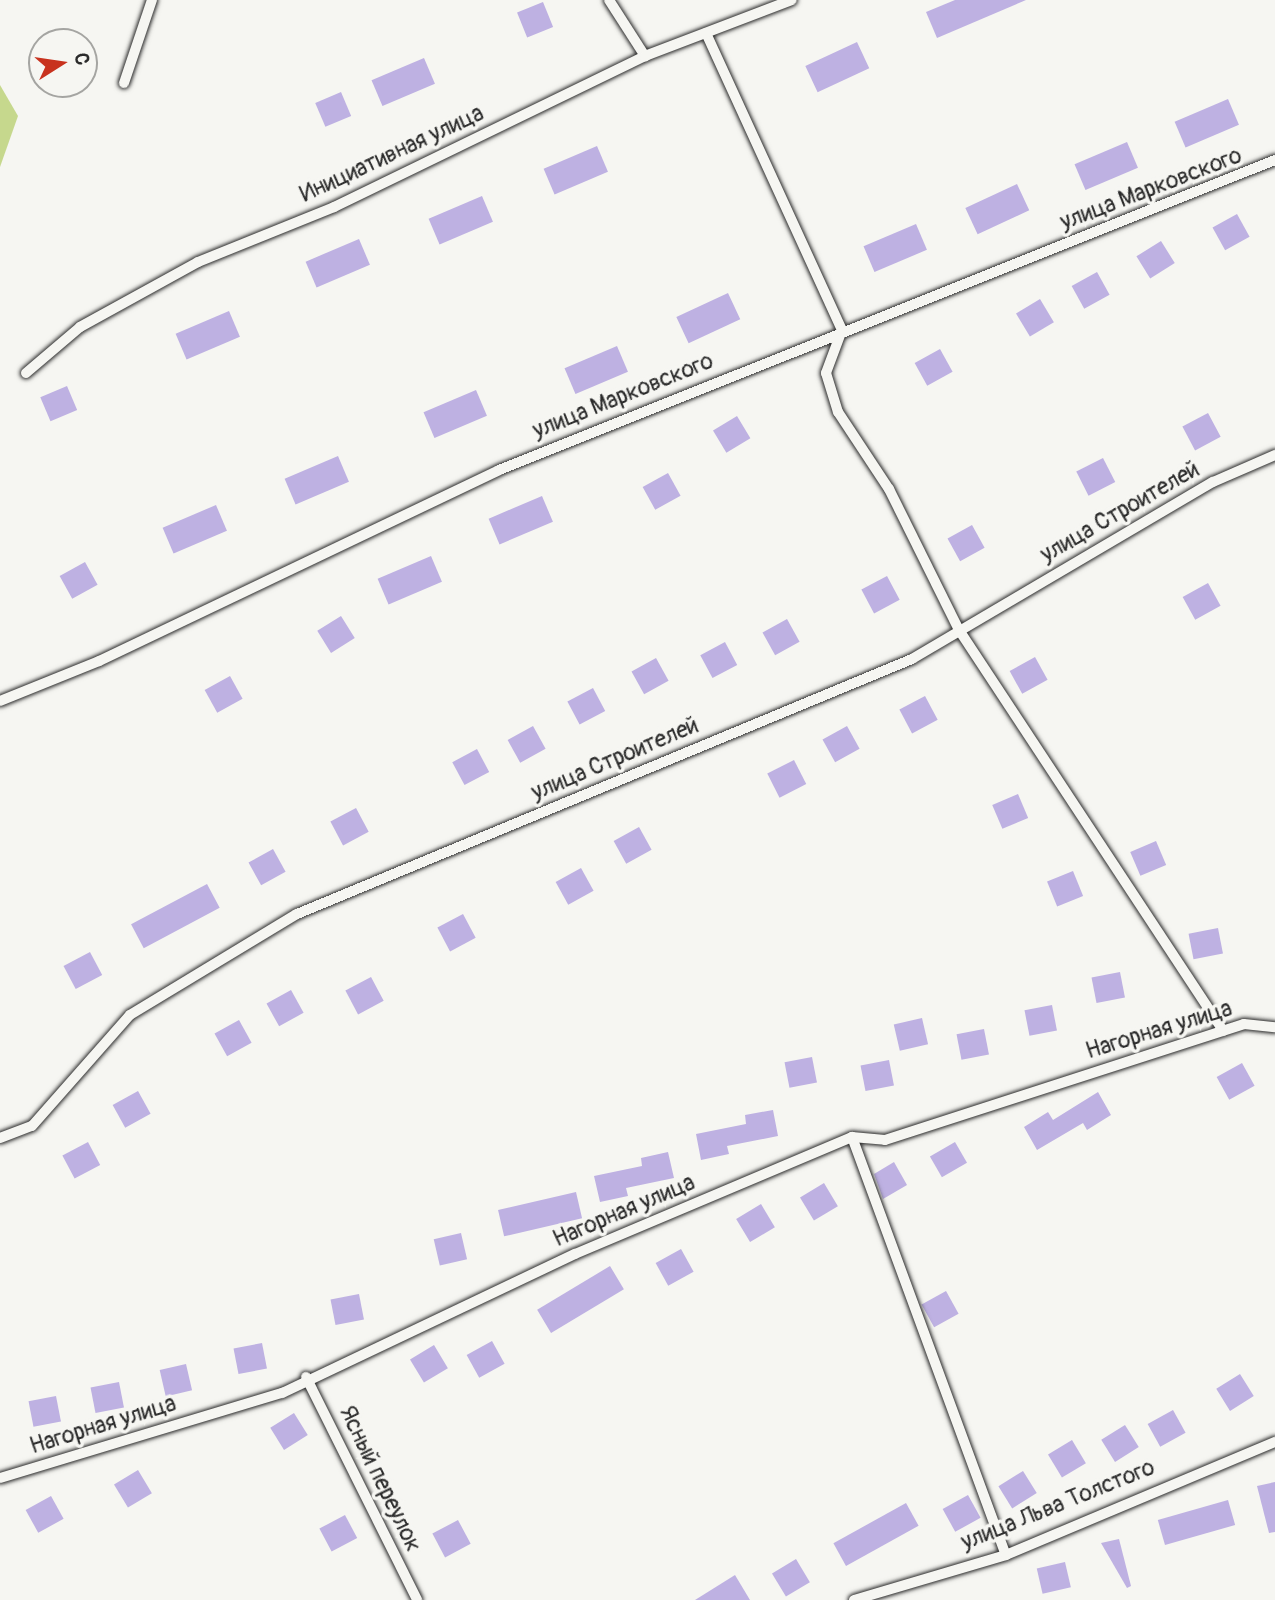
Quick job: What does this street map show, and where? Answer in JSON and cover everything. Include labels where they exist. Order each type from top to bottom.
[{"type":"lane","points":[[124,83],[152,0]]},
{"type":"lane","points":[[609,0],[645,57]]},
{"type":"lane","name":"Инициативная улица","points":[[26,373],[80,327],[198,262],[334,207],[645,57],[792,0]]},
{"type":"lane","points":[[706,33],[842,330],[826,373],[838,412],[889,489],[959,630],[1223,1031]]},
{"type":"lane","name":"улица Марковского","points":[[0,701],[99,661],[499,470],[842,330],[1275,160]]},
{"type":"lane","name":"улица Строителей","points":[[0,1138],[32,1126],[130,1015],[297,914],[912,659],[1213,482],[1275,455]]},
{"type":"lane","name":"Нагорная улица","points":[[0,1478],[282,1393],[306,1377],[852,1137],[885,1140],[1223,1031],[1275,1027]]},
{"type":"lane","points":[[852,1137],[1006,1555]]},
{"type":"lane","name":"Ясный переулок","points":[[306,1377],[417,1600]]},
{"type":"lane","name":"улица Льва Толстого","points":[[854,1600],[1006,1555],[1275,1442]]},
{"type":"green space","points":[[0,85],[18,116],[0,167]]},
{"type":"building","points":[[955,0],[1026,0],[937,38],[926,12]]},
{"type":"building","points":[[543,2],[553,27],[527,38],[517,12]]},
{"type":"building","points":[[857,42],[869,68],[818,92],[805,66]]},
{"type":"building","points":[[424,58],[435,84],[382,106],[372,80]]},
{"type":"building","points":[[341,92],[351,116],[325,127],[315,103]]},
{"type":"building","points":[[1228,99],[1239,125],[1186,147],[1175,122]]},
{"type":"building","points":[[1127,142],[1138,168],[1085,190],[1075,164]]},
{"type":"building","points":[[597,146],[608,172],[555,194],[544,169]]},
{"type":"building","points":[[1017,184],[1029,210],[978,234],[965,208]]},
{"type":"building","points":[[482,196],[493,222],[440,244],[429,219]]},
{"type":"building","points":[[1237,214],[1250,237],[1225,250],[1213,228]]},
{"type":"building","points":[[916,224],[927,250],[874,272],[864,246]]},
{"type":"building","points":[[359,239],[370,265],[317,287],[306,262]]},
{"type":"building","points":[[1161,241],[1175,263],[1150,278],[1136,256]]},
{"type":"building","points":[[1097,272],[1110,295],[1084,309],[1072,286]]},
{"type":"building","points":[[728,293],[740,319],[689,343],[676,317]]},
{"type":"building","points":[[1040,299],[1054,322],[1030,337],[1016,313]]},
{"type":"building","points":[[229,311],[240,337],[187,359],[176,334]]},
{"type":"building","points":[[617,346],[628,372],[575,394],[565,368]]},
{"type":"building","points":[[940,349],[953,372],[927,386],[915,363]]},
{"type":"building","points":[[67,386],[77,410],[50,421],[40,397]]},
{"type":"building","points":[[476,390],[487,416],[434,438],[424,412]]},
{"type":"building","points":[[1208,413],[1221,437],[1195,450],[1182,427]]},
{"type":"building","points":[[737,416],[750,438],[726,453],[713,430]]},
{"type":"building","points":[[338,456],[349,482],[296,504],[285,479]]},
{"type":"building","points":[[1103,458],[1115,482],[1089,496],[1076,472]]},
{"type":"building","points":[[668,473],[681,496],[655,510],[643,487]]},
{"type":"building","points":[[542,496],[553,522],[500,544],[489,519]]},
{"type":"building","points":[[216,505],[227,531],[174,553],[163,528]]},
{"type":"building","points":[[972,525],[985,548],[960,561],[948,539]]},
{"type":"building","points":[[431,556],[442,582],[389,604],[378,579]]},
{"type":"building","points":[[85,562],[98,585],[72,599],[60,576]]},
{"type":"building","points":[[887,576],[900,600],[874,613],[861,590]]},
{"type":"building","points":[[1208,583],[1221,606],[1195,620],[1183,597]]},
{"type":"building","points":[[341,616],[355,638],[331,653],[317,631]]},
{"type":"building","points":[[787,619],[800,642],[775,655],[763,633]]},
{"type":"building","points":[[725,642],[737,665],[712,678],[700,655]]},
{"type":"building","points":[[1035,657],[1048,680],[1022,694],[1010,671]]},
{"type":"building","points":[[656,658],[669,681],[644,694],[632,672]]},
{"type":"building","points":[[230,676],[243,699],[217,713],[205,690]]},
{"type":"building","points":[[593,688],[605,711],[580,725],[567,702]]},
{"type":"building","points":[[925,696],[938,720],[912,733],[899,710]]},
{"type":"building","points":[[533,726],[546,749],[520,763],[508,740]]},
{"type":"building","points":[[847,726],[860,749],[835,762],[823,740]]},
{"type":"building","points":[[477,749],[489,772],[464,785],[452,762]]},
{"type":"building","points":[[794,760],[806,784],[780,798],[767,774]]},
{"type":"building","points":[[1018,794],[1028,818],[1002,829],[992,805]]},
{"type":"building","points":[[356,808],[369,832],[343,845],[330,822]]},
{"type":"building","points":[[639,827],[652,850],[626,864],[614,841]]},
{"type":"building","points":[[1156,841],[1166,865],[1140,876],[1130,852]]},
{"type":"building","points":[[273,849],[286,872],[261,885],[249,863]]},
{"type":"building","points":[[581,868],[594,891],[568,905],[556,882]]},
{"type":"building","points":[[1073,871],[1083,896],[1057,907],[1047,881]]},
{"type":"building","points":[[207,884],[220,908],[144,948],[131,924]]},
{"type":"building","points":[[463,914],[476,938],[450,951],[437,928]]},
{"type":"building","points":[[1218,928],[1223,954],[1194,959],[1189,934]]},
{"type":"building","points":[[90,952],[102,975],[76,989],[64,966]]},
{"type":"building","points":[[1120,972],[1125,998],[1096,1003],[1092,978]]},
{"type":"building","points":[[371,977],[384,1001],[358,1014],[345,991]]},
{"type":"building","points":[[291,990],[304,1013],[279,1026],[267,1004]]},
{"type":"building","points":[[1052,1005],[1057,1031],[1029,1036],[1025,1010]]},
{"type":"building","points":[[922,1018],[928,1044],[900,1051],[894,1025]]},
{"type":"building","points":[[239,1020],[252,1043],[227,1056],[215,1034]]},
{"type":"building","points":[[984,1029],[989,1055],[961,1060],[957,1034]]},
{"type":"building","points":[[812,1057],[817,1083],[789,1088],[785,1062]]},
{"type":"building","points":[[889,1060],[894,1086],[865,1091],[861,1066]]},
{"type":"building","points":[[1242,1063],[1255,1086],[1229,1100],[1217,1077]]},
{"type":"building","points":[[138,1091],[151,1114],[125,1128],[113,1105]]},
{"type":"building","points":[[1098,1092],[1111,1115],[1087,1130],[1083,1123],[1037,1150],[1024,1127],[1048,1112],[1053,1120]]},
{"type":"building","points":[[773,1110],[778,1136],[727,1146],[729,1154],[701,1160],[696,1134],[746,1124],[745,1115]]},
{"type":"building","points":[[88,1142],[100,1165],[75,1179],[62,1156]]},
{"type":"building","points":[[955,1142],[967,1163],[942,1177],[930,1156]]},
{"type":"building","points":[[668,1152],[674,1178],[626,1188],[628,1196],[600,1202],[594,1176],[642,1166],[641,1158]]},
{"type":"building","points":[[894,1162],[907,1185],[883,1199],[874,1174]]},
{"type":"building","points":[[824,1183],[838,1206],[814,1221],[800,1197]]},
{"type":"building","points":[[576,1192],[582,1218],[504,1236],[498,1210]]},
{"type":"building","points":[[761,1204],[775,1227],[750,1242],[736,1219]]},
{"type":"building","points":[[461,1233],[467,1259],[440,1266],[434,1239]]},
{"type":"building","points":[[681,1249],[694,1272],[668,1286],[656,1263]]},
{"type":"building","points":[[610,1266],[624,1289],[551,1333],[537,1310]]},
{"type":"building","points":[[946,1291],[959,1314],[934,1327],[922,1305]]},
{"type":"building","points":[[359,1294],[364,1320],[335,1325],[331,1300]]},
{"type":"building","points":[[492,1341],[505,1364],[479,1378],[467,1355]]},
{"type":"building","points":[[262,1343],[267,1369],[238,1374],[234,1349]]},
{"type":"building","points":[[434,1345],[448,1368],[424,1383],[410,1359]]},
{"type":"building","points":[[186,1364],[192,1390],[166,1396],[160,1370]]},
{"type":"building","points":[[1240,1374],[1254,1396],[1230,1411],[1216,1389]]},
{"type":"building","points":[[119,1382],[124,1408],[95,1413],[91,1388]]},
{"type":"building","points":[[56,1396],[61,1422],[33,1427],[29,1401]]},
{"type":"building","points":[[1173,1410],[1186,1433],[1160,1447],[1148,1424]]},
{"type":"building","points":[[294,1413],[308,1435],[284,1450],[270,1428]]},
{"type":"building","points":[[1125,1425],[1139,1447],[1115,1462],[1101,1440]]},
{"type":"building","points":[[1072,1440],[1086,1463],[1062,1478],[1048,1454]]},
{"type":"building","points":[[138,1470],[152,1493],[128,1508],[114,1484]]},
{"type":"building","points":[[1023,1471],[1037,1493],[1012,1508],[998,1486]]},
{"type":"building","points":[[1275,1482],[1275,1532],[1269,1533],[1257,1486]]},
{"type":"building","points":[[968,1495],[981,1518],[955,1532],[943,1509]]},
{"type":"building","points":[[51,1496],[64,1519],[38,1533],[26,1510]]},
{"type":"building","points":[[1228,1500],[1235,1525],[1165,1545],[1158,1520]]},
{"type":"building","points":[[906,1503],[919,1526],[846,1566],[833,1543]]},
{"type":"building","points":[[345,1515],[357,1538],[332,1552],[319,1529]]},
{"type":"building","points":[[458,1520],[471,1544],[445,1557],[432,1534]]},
{"type":"building","points":[[1119,1539],[1131,1586],[1127,1588],[1101,1543]]},
{"type":"building","points":[[796,1559],[810,1582],[786,1597],[772,1573]]},
{"type":"building","points":[[1065,1562],[1071,1587],[1043,1594],[1037,1569]]},
{"type":"building","points":[[735,1575],[750,1600],[695,1600]]}]
